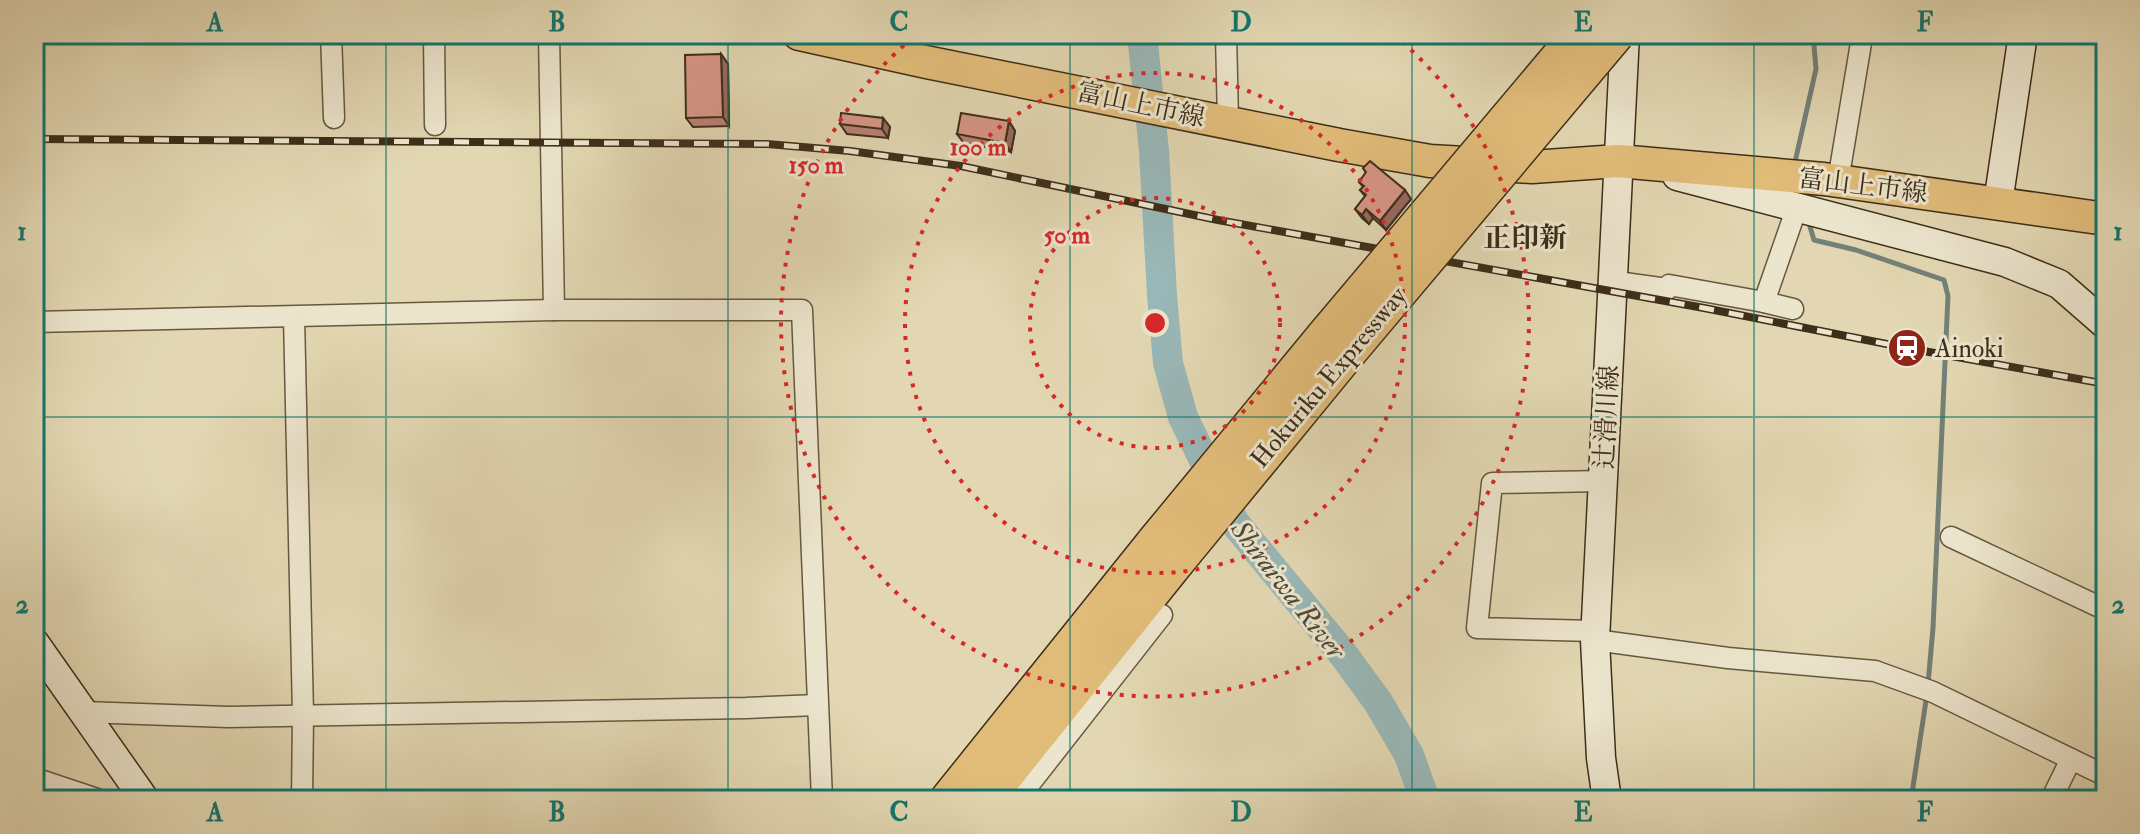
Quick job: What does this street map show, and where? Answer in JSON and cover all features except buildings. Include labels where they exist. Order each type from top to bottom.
[{"type":"highway","name":"Hokuriku Expressway","points":[[948,800],[1314,349],[1579,34]]},
{"type":"highway","name":"Hokuriku Expressway","points":[[985,800],[1345,356],[1625,37]]},
{"type":"main road","name":"富山上市線","points":[[799,34],[1430,161],[1532,167],[1618,161],[1838,181],[2106,219]]},
{"type":"main road","points":[[1998,203],[2023,34]]},
{"type":"main road","name":"辻滑川線","points":[[1607,800],[1601,758],[1595,636],[1625,37]]},
{"type":"main road","points":[[1618,161],[2005,262],[2059,284],[2106,325]]},
{"type":"main road","points":[[34,642],[145,800]]},
{"type":"street","points":[[331,34],[334,118]]},
{"type":"street","points":[[434,34],[435,125]]},
{"type":"street","points":[[549,34],[554,310]]},
{"type":"street","points":[[1226,34],[1228,122]]},
{"type":"street","points":[[1838,181],[1862,37]]},
{"type":"street","points":[[1764,302],[1797,207]]},
{"type":"street","points":[[1624,283],[1667,289],[1669,285],[1793,309]]},
{"type":"street","points":[[34,322],[554,310],[802,310],[822,800]]},
{"type":"street","points":[[294,317],[303,715],[302,800]]},
{"type":"street","points":[[1603,481],[1492,483],[1477,628],[1595,636],[1728,658],[1875,671],[1933,692],[2106,776]]},
{"type":"street","points":[[1951,537],[2106,610]]},
{"type":"street","points":[[1017,800],[1162,615]]},
{"type":"street","points":[[83,712],[228,717],[817,705]]},
{"type":"street","points":[[2051,800],[2071,759]]},
{"type":"street","points":[[34,778],[100,800]]},
{"type":"waterway","name":"Shiraiwa River","points":[[1142,34],[1154,151],[1168,363],[1183,417],[1234,522],[1343,654],[1378,702],[1409,755],[1425,800]]},
{"type":"waterway","points":[[1796,167],[1816,69],[1813,34]]},
{"type":"waterway","points":[[1808,220],[1814,240],[1856,250],[1944,280],[1948,296],[1928,684]]},
{"type":"waterway","points":[[1911,800],[1927,694]]},
{"type":"railway","points":[[34,139],[767,144],[850,151],[961,166],[1218,220],[2106,384]]},
{"type":"place","name":"Ainoki","points":[[1907,348]]},
{"type":"district","name":"正印新","points":[[1525,237]]}]
